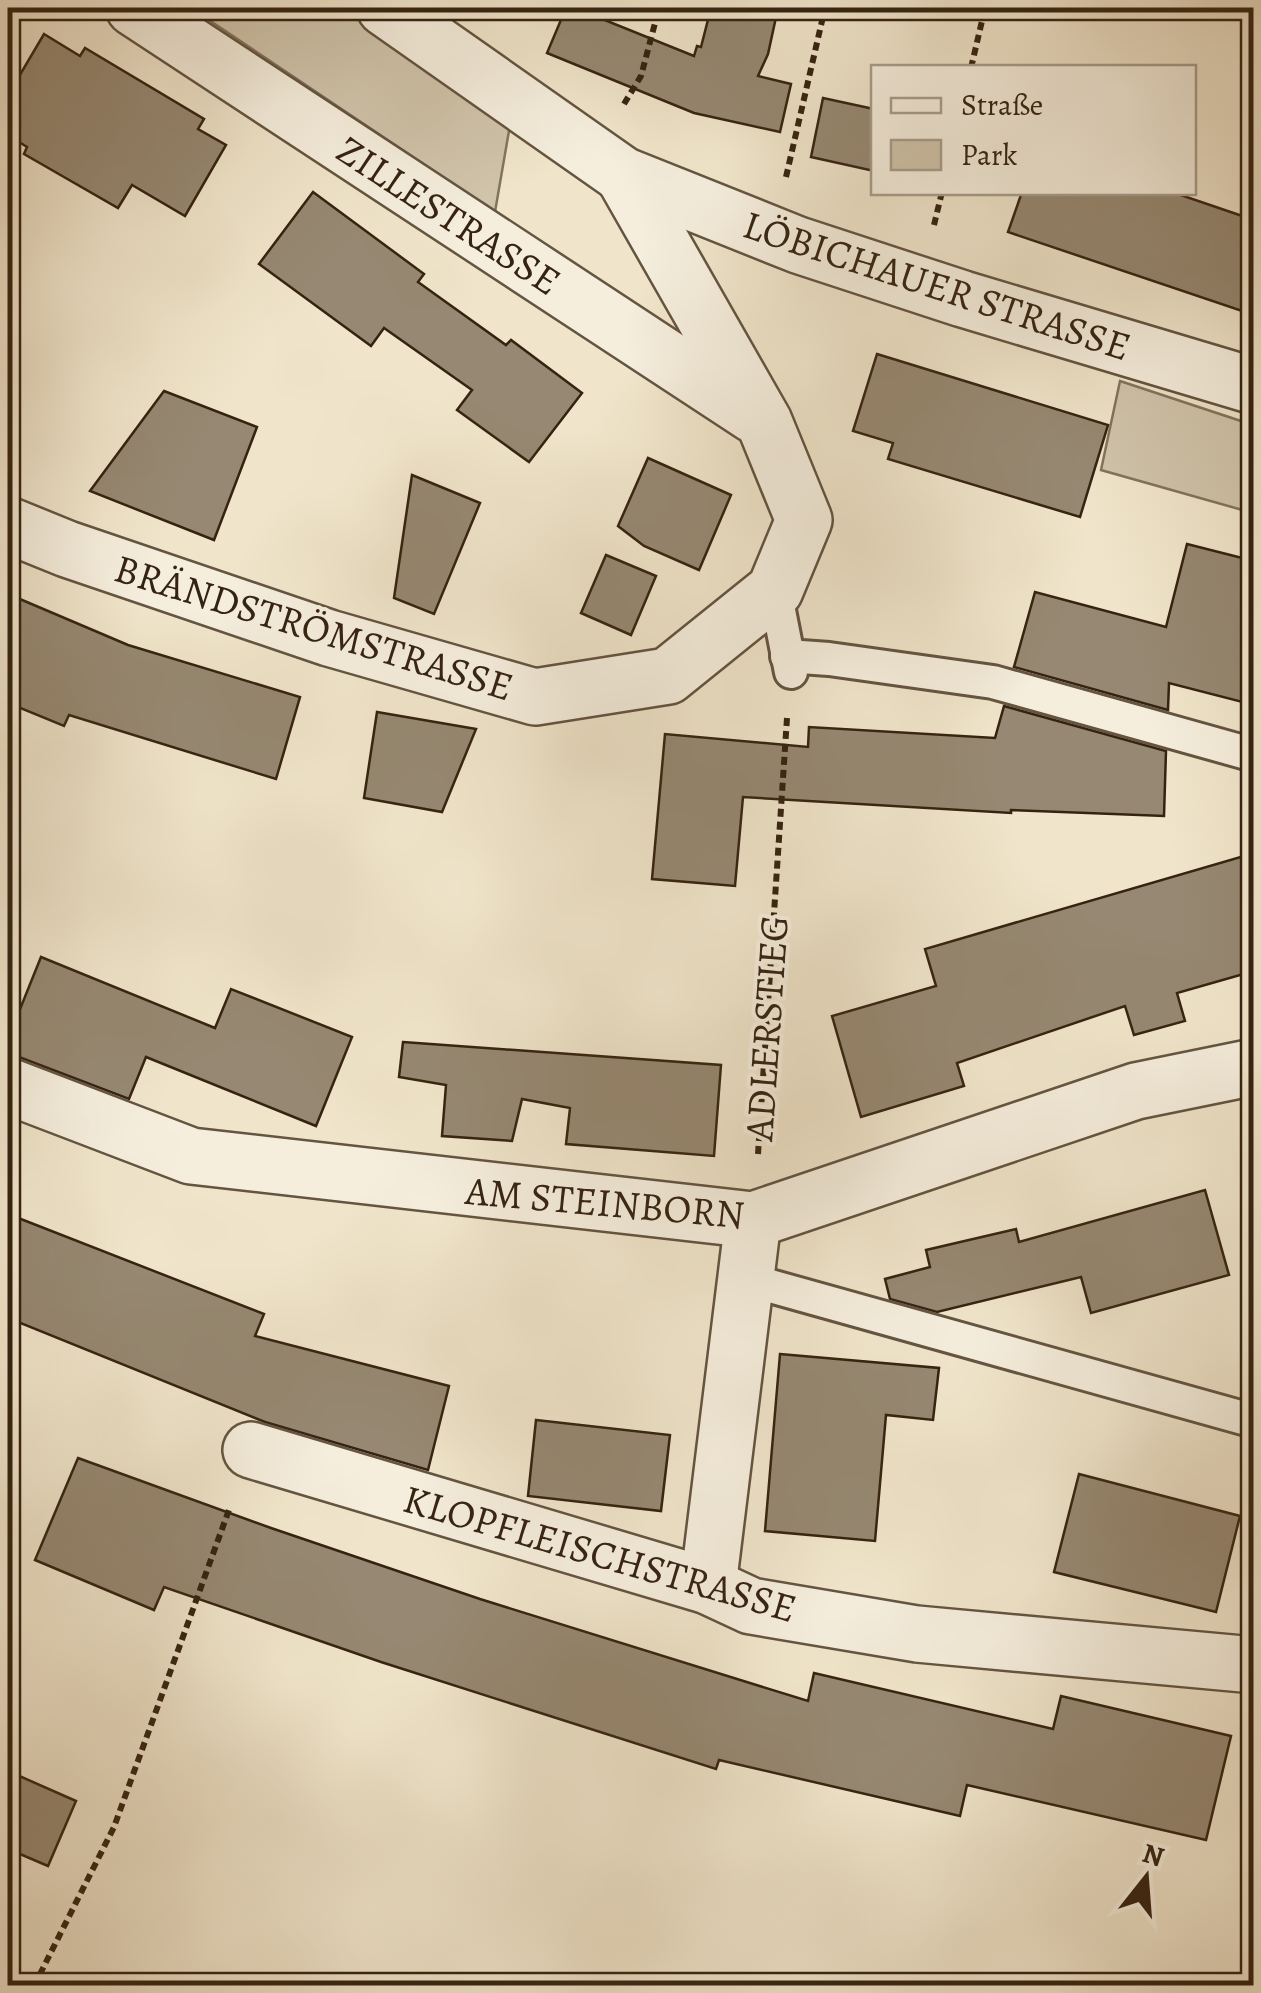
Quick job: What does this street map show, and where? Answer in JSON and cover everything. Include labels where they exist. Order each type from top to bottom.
[{"type":"street","name":"ZILLESTRASSE","points":[[134,8],[764,422]]},
{"type":"street","name":"LÖBICHAUER STRASSE","points":[[384,8],[609,165],[773,235],[962,299],[1254,386]]},
{"type":"street","name":"LÖBICHAUER STRASSE","points":[[609,165],[764,422],[804,520],[775,590]]},
{"type":"street","name":"BRÄNDSTRÖMSTRASSE","points":[[8,525],[66,549],[330,638],[535,697],[668,676],[775,590]]},
{"type":"street","name":"AM STEINBORN","points":[[8,1086],[191,1156],[753,1220],[1136,1091],[1254,1066]]},
{"type":"street","points":[[708,1586],[753,1220]]},
{"type":"street","name":"KLOPFLEISCHSTRASSE","points":[[250,1450],[708,1586],[751,1606],[916,1634],[1254,1664]]},
{"type":"lane","points":[[775,590],[789,664],[992,682],[1254,754]]},
{"type":"lane","points":[[745,1279],[1254,1421]]},
{"type":"path","points":[[609,165],[641,76],[659,8]]},
{"type":"path","points":[[773,235],[825,8]]},
{"type":"path","points":[[972,65],[985,8]]},
{"type":"path","name":"ADLERSTIEG","points":[[753,1220],[789,664]]},
{"type":"path","points":[[34,1986],[114,1826],[250,1450]]},
{"type":"path","points":[[8,1859],[18,1853]]},
{"type":"green space","points":[[191,8],[348,8],[510,125],[495,212]]},
{"type":"green space","points":[[1120,381],[1253,425],[1253,513],[1101,470]]},
{"type":"building","points":[[566,8],[575,8],[694,56],[697,46],[701,47],[711,8],[778,8],[768,54],[758,76],[791,84],[780,132],[694,113],[547,53]]},
{"type":"building","points":[[44,34],[80,56],[85,48],[204,119],[198,129],[226,145],[185,216],[132,185],[118,208],[24,154],[27,147],[8,135],[8,95]]},
{"type":"building","points":[[823,98],[871,108],[871,170],[811,157]]},
{"type":"building","points":[[313,192],[424,274],[418,282],[506,345],[511,340],[582,393],[529,462],[457,410],[472,390],[384,328],[371,346],[259,264]]},
{"type":"building","points":[[1021,195],[1181,195],[1254,220],[1254,315],[1008,232]]},
{"type":"building","points":[[877,354],[1108,425],[1080,517],[888,459],[893,443],[853,431]]},
{"type":"building","points":[[164,391],[257,427],[214,540],[90,491]]},
{"type":"building","points":[[648,458],[731,495],[699,570],[644,546],[618,526]]},
{"type":"building","points":[[412,475],[480,503],[434,614],[394,598]]},
{"type":"building","points":[[1187,544],[1254,561],[1254,705],[1169,683],[1168,710],[1014,667],[1035,592],[1166,627]]},
{"type":"building","points":[[606,555],[656,576],[631,635],[581,613]]},
{"type":"building","points":[[8,594],[128,645],[300,697],[276,779],[69,715],[64,726],[8,703]]},
{"type":"building","points":[[1004,706],[1166,751],[1164,816],[1011,813],[743,797],[735,886],[652,879],[665,734],[808,747],[809,727],[995,738]]},
{"type":"building","points":[[377,712],[476,729],[442,812],[364,798]]},
{"type":"building","points":[[1244,856],[1254,888],[1254,971],[1177,993],[1185,1021],[1134,1035],[1125,1006],[957,1063],[964,1086],[861,1117],[832,1016],[936,986],[925,949]]},
{"type":"building","points":[[41,957],[215,1028],[231,989],[352,1037],[316,1126],[146,1057],[129,1099],[8,1055],[8,1039]]},
{"type":"building","points":[[403,1042],[721,1065],[714,1156],[566,1144],[570,1108],[522,1099],[512,1141],[442,1136],[446,1085],[399,1077]]},
{"type":"building","points":[[1205,1190],[1229,1275],[1091,1313],[1081,1277],[937,1312],[890,1299],[885,1279],[930,1267],[926,1250],[1016,1229],[1019,1242]]},
{"type":"building","points":[[8,1214],[264,1314],[255,1336],[449,1386],[428,1470],[265,1422],[8,1318]]},
{"type":"building","points":[[780,1354],[939,1368],[933,1420],[886,1415],[875,1541],[765,1531]]},
{"type":"building","points":[[536,1420],[670,1435],[661,1511],[528,1496]]},
{"type":"building","points":[[78,1458],[480,1599],[808,1701],[814,1673],[1053,1729],[1061,1696],[1231,1736],[1206,1840],[967,1785],[960,1816],[719,1760],[716,1769],[381,1662],[164,1587],[154,1610],[35,1560]]},
{"type":"building","points":[[1079,1474],[1240,1516],[1216,1612],[1054,1572]]},
{"type":"building","points":[[8,1771],[76,1801],[48,1866],[8,1849]]}]
